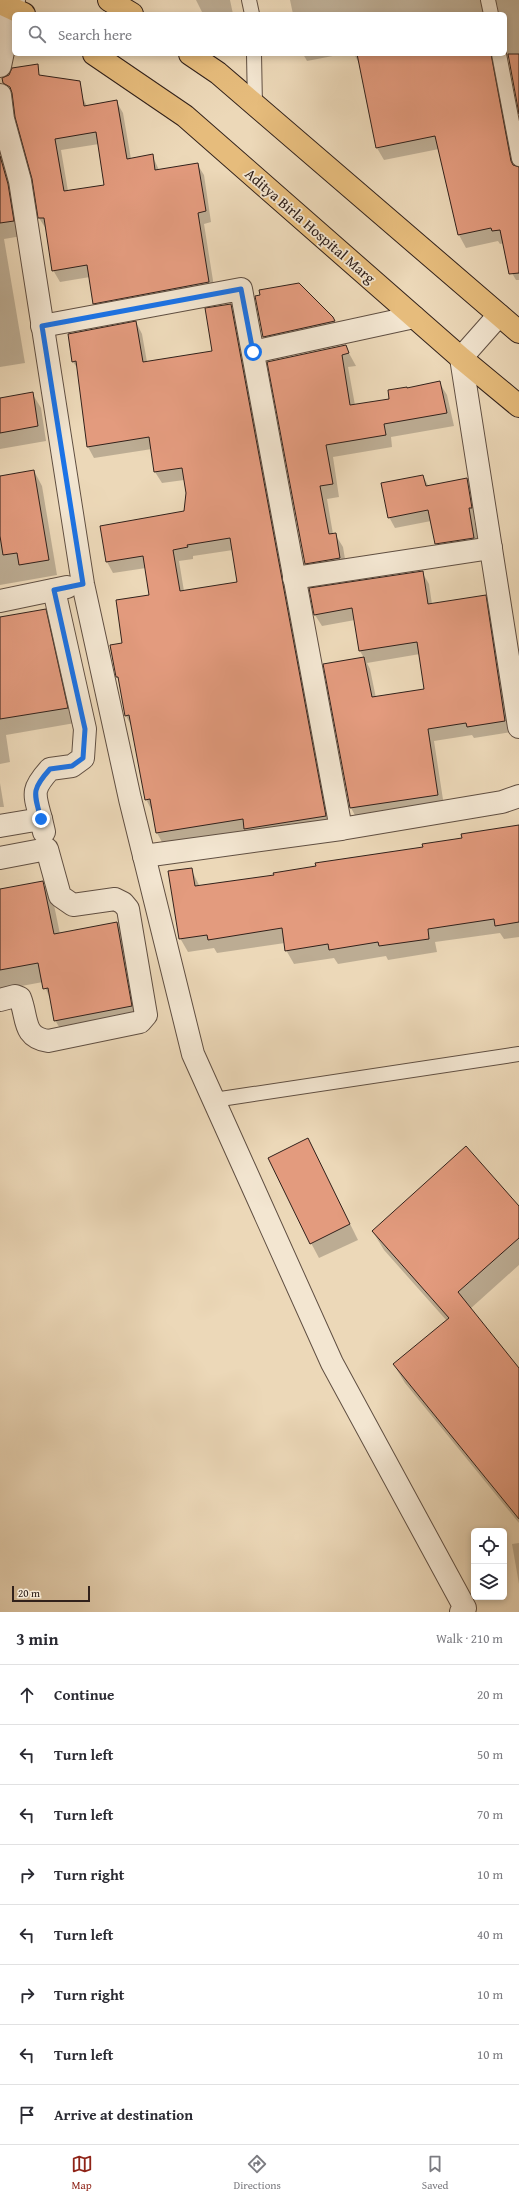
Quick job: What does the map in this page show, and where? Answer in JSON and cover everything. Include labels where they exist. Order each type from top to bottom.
[{"type":"main road","points":[[109,0],[129,12]]},
{"type":"main road","name":"Aditya Birla Hospital Marg","points":[[97,56],[185,116],[461,358],[519,406]]},
{"type":"main road","points":[[193,56],[218,73],[519,332]]},
{"type":"street","points":[[0,66],[12,6]]},
{"type":"street","points":[[0,95],[3,119],[20,181],[83,584],[144,856],[193,1054],[332,1363],[465,1611]]},
{"type":"street","points":[[42,326],[241,289],[341,829]]},
{"type":"street","points":[[499,315],[461,358],[519,727]]},
{"type":"street","points":[[253,352],[414,317]]},
{"type":"street","points":[[294,578],[490,548]]},
{"type":"street","points":[[0,601],[83,584]]},
{"type":"street","points":[[0,1000],[15,996],[20,998],[29,1033],[37,1040],[48,1041],[140,1022],[146,1015],[128,909],[123,903],[115,899],[73,905],[60,896],[34,793],[41,780],[50,769],[72,766],[83,758],[85,747],[85,729],[54,590]]},
{"type":"street","points":[[144,856],[341,829],[502,802],[519,796]]},
{"type":"street","points":[[0,826],[41,819]]},
{"type":"street","points":[[0,858],[47,849]]},
{"type":"lane","points":[[249,0],[252,12]]},
{"type":"lane","points":[[488,0],[491,12]]},
{"type":"lane","points":[[254,56],[256,106]]},
{"type":"lane","points":[[499,56],[519,159]]},
{"type":"lane","points":[[214,1100],[519,1054]]},
{"type":"building","points":[[508,54],[519,54],[519,114]]},
{"type":"building","points":[[357,56],[491,56],[511,161],[513,165],[519,167],[519,273],[509,274],[500,230],[492,231],[491,228],[458,235],[435,136],[376,148]]},
{"type":"building","points":[[38,64],[39,75],[80,81],[84,106],[117,100],[127,159],[153,154],[155,170],[198,163],[206,211],[198,213],[209,282],[93,304],[87,265],[52,271],[44,218],[38,218],[32,179],[15,117],[12,93],[10,87],[3,83],[2,78],[9,75],[12,68]],"holes":[[[96,132],[104,185],[64,191],[55,139]]]},
{"type":"building","points":[[0,156],[8,184],[14,221],[0,223]]},
{"type":"building","points":[[299,283],[333,317],[335,321],[263,337],[255,296],[260,295],[259,290]]},
{"type":"building","points":[[231,304],[326,816],[244,829],[243,819],[156,833],[150,799],[145,800],[129,715],[125,716],[118,677],[116,677],[110,645],[122,643],[116,600],[149,595],[143,556],[106,562],[100,526],[184,511],[186,493],[182,468],[154,472],[149,437],[87,447],[76,361],[72,362],[68,334],[136,321],[143,362],[212,351],[205,308]],"holes":[[[230,538],[237,582],[180,591],[173,550],[188,547],[187,545]]]},
{"type":"building","points":[[346,345],[349,353],[342,355],[350,405],[389,399],[388,390],[407,388],[440,381],[447,413],[384,424],[386,435],[326,445],[333,484],[320,486],[329,534],[336,533],[340,558],[305,564],[267,362]]},
{"type":"building","points":[[33,392],[38,426],[0,433],[0,398]]},
{"type":"building","points":[[34,470],[49,560],[19,565],[17,553],[3,555],[0,536],[0,476]]},
{"type":"building","points":[[423,475],[426,486],[467,478],[472,508],[469,508],[474,538],[435,544],[428,510],[388,518],[381,483]]},
{"type":"building","points":[[423,571],[428,604],[486,595],[505,721],[467,727],[466,723],[428,729],[438,795],[350,808],[323,664],[364,657],[372,697],[424,689],[417,642],[359,651],[352,608],[314,615],[309,588]]},
{"type":"building","points":[[46,609],[68,708],[0,719],[0,617]]},
{"type":"building","points":[[519,825],[519,922],[495,926],[494,919],[428,929],[429,939],[379,946],[378,942],[329,950],[328,944],[285,951],[282,928],[208,940],[207,935],[179,939],[168,871],[192,868],[195,886],[274,875],[273,873],[316,866],[315,863],[423,847],[422,844],[462,838],[461,834]]},
{"type":"building","points":[[43,881],[54,934],[117,922],[132,1006],[54,1021],[48,988],[43,989],[38,963],[0,970],[0,889]]},
{"type":"building","points":[[308,1138],[350,1224],[310,1244],[268,1158]]},
{"type":"building","points":[[466,1146],[519,1206],[519,1238],[458,1292],[519,1368],[519,1519],[393,1364],[449,1318],[372,1231]]},
{"type":"route","points":[[41,819],[34,793],[41,780],[50,769],[72,766],[83,758],[85,747],[85,729],[54,590],[83,584],[42,326],[241,289],[253,352]]}]
